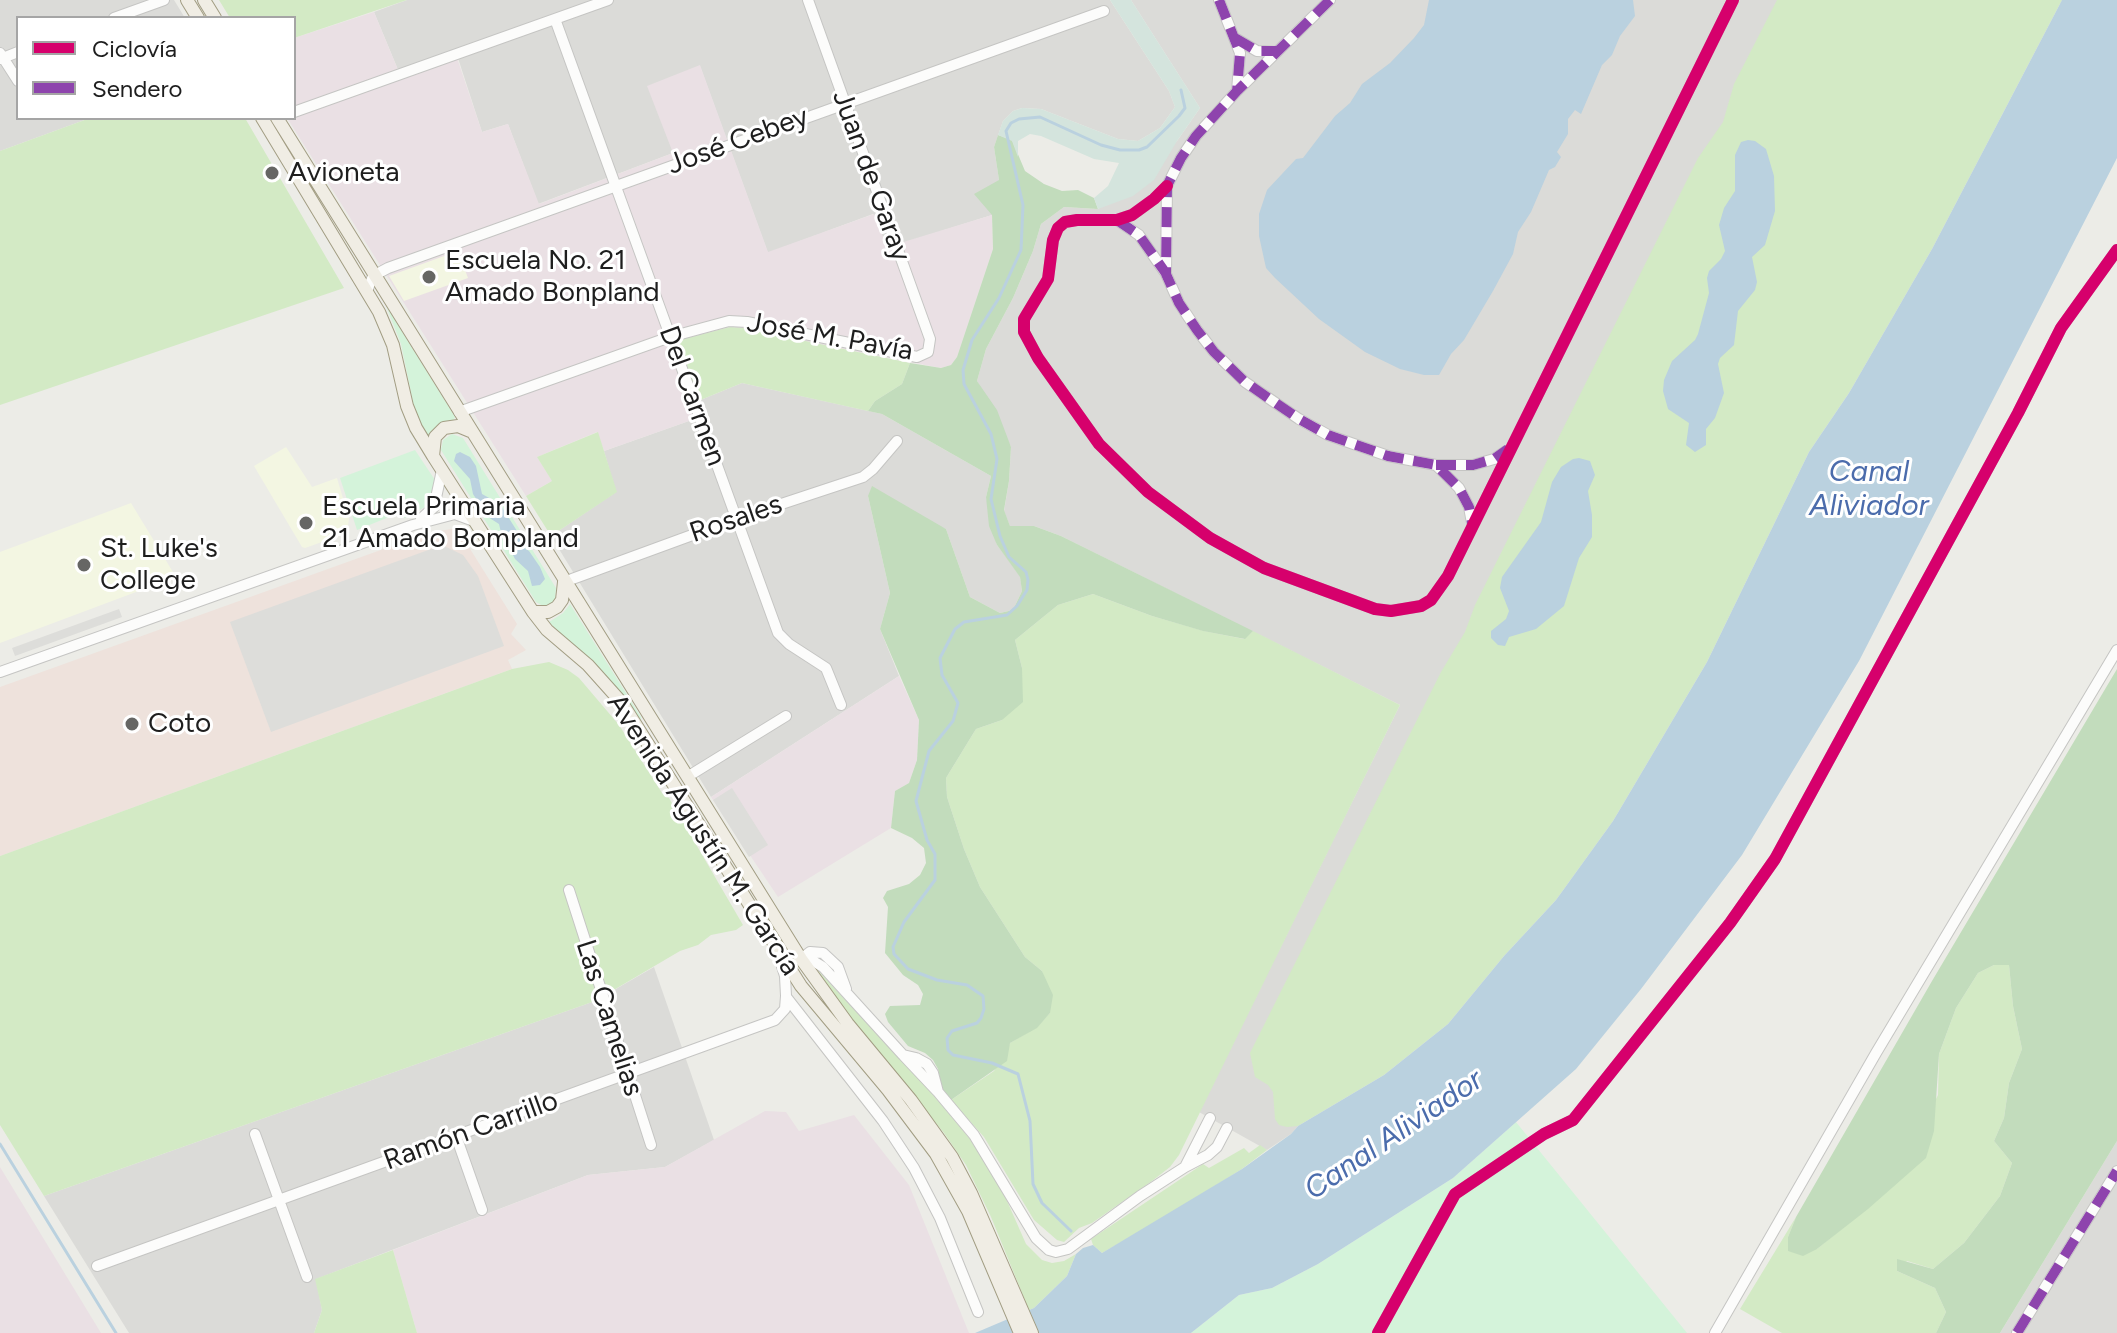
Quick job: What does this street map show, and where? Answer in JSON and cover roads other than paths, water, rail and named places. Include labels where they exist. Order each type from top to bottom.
[{"type":"main road","name":"Avenida Agustín M. García","points":[[263,120],[367,291],[393,345],[411,417],[474,521],[547,630],[594,671],[622,703],[777,952],[936,1154],[1012,1301]]},
{"type":"main road","name":"Avenida Agustín M. García","points":[[279,120],[373,276],[801,959],[952,1157],[971,1193],[1012,1301]]},
{"type":"main road","points":[[433,456],[435,437],[444,428],[458,426],[470,431]]},
{"type":"main road","points":[[533,612],[548,612],[557,607],[562,600],[564,582]]},
{"type":"main road","points":[[1012,1301],[1020,1333]]},
{"type":"main road","points":[[1012,1301],[1032,1333]]},
{"type":"street","points":[[120,16],[164,0]]},
{"type":"street","points":[[296,111],[608,0]]},
{"type":"street","name":"Juan de Garay","points":[[808,0],[930,339],[928,352]]},
{"type":"street","points":[[1219,0],[1240,53],[1237,91]]},
{"type":"street","points":[[1330,0],[1237,91],[1189,146],[1167,186],[1144,208],[1117,220],[1077,220],[1065,222],[1058,228],[1053,240],[1048,279],[1024,319],[1024,332],[1083,424],[1148,492],[1210,538],[1264,568],[1375,609],[1391,611],[1421,606],[1431,600],[1448,576],[1733,0]]},
{"type":"street","name":"José Cebey","points":[[373,276],[844,102],[1104,11]]},
{"type":"street","name":"Del Carmen","points":[[555,19],[778,633],[789,644],[826,668],[841,705]]},
{"type":"street","points":[[1235,38],[1257,51],[1279,51]]},
{"type":"street","points":[[1,56],[16,78]]},
{"type":"street","points":[[1166,274],[1167,186]]},
{"type":"street","points":[[1117,220],[1139,235],[1166,274],[1179,303],[1214,352],[1245,382],[1318,430],[1355,446],[1436,465],[1459,467],[1486,462],[1511,446]]},
{"type":"street","points":[[1378,1333],[1455,1194],[1544,1134],[1573,1120],[1730,923],[1775,859],[2018,413],[2061,328],[2117,250]]},
{"type":"street","points":[[367,291],[373,276]]},
{"type":"street","name":"José M. Pavía","points":[[459,412],[717,323],[739,321],[917,357],[928,352]]},
{"type":"street","name":"Rosales","points":[[564,582],[736,519],[863,477],[897,441]]},
{"type":"street","points":[[1436,465],[1459,488],[1469,507],[1472,523]]},
{"type":"street","points":[[413,525],[434,507],[442,470]]},
{"type":"street","points":[[0,672],[413,525],[455,514],[474,521]]},
{"type":"street","points":[[1715,1333],[1876,1053],[2117,650]]},
{"type":"street","points":[[687,777],[786,716]]},
{"type":"street","name":"Las Camelias","points":[[569,890],[651,1145]]},
{"type":"street","points":[[777,952],[785,976],[786,996],[883,1121],[914,1168],[940,1218],[978,1312]]},
{"type":"street","points":[[801,959],[823,967],[903,1055],[927,1064],[938,1092],[974,1135],[1043,1247],[1056,1252],[1068,1249],[1140,1196],[1212,1152],[1225,1131],[1208,1123],[1185,1167]]},
{"type":"street","name":"Ramón Carrillo","points":[[97,1266],[775,1020],[785,1009],[786,996]]},
{"type":"street","points":[[255,1134],[307,1277]]},
{"type":"street","points":[[456,1136],[482,1210]]},
{"type":"street","points":[[2017,1333],[2117,1171]]},
{"type":"street","points":[[2105,1191],[2117,1184]]},
{"type":"water","points":[[1429,0],[1633,0],[1635,16],[1620,36],[1612,55],[1602,65],[1581,114],[1575,110],[1568,119],[1568,134],[1557,152],[1561,157],[1549,170],[1531,212],[1518,232],[1513,254],[1464,340],[1451,354],[1439,375],[1400,369],[1365,352],[1319,319],[1266,268],[1259,236],[1259,214],[1267,190],[1296,159],[1303,158],[1335,116],[1350,103],[1362,84],[1390,63],[1414,38],[1424,25]]},
{"type":"water","name":"Canal Aliviador","points":[[2062,0],[2117,0],[2117,158],[1859,661],[1742,855],[1576,1069],[1453,1178],[1318,1264],[1272,1288],[1239,1295],[1191,1333],[975,1333],[1034,1308],[1067,1276],[1076,1254],[1083,1248],[1093,1245],[1102,1253],[1242,1169],[1298,1126],[1384,1075],[1448,1024],[1504,956],[1556,900],[1613,821],[1707,662],[1809,452],[1849,393],[1932,249]]},
{"type":"water","points":[[1748,140],[1766,149],[1774,176],[1775,211],[1765,245],[1752,257],[1757,282],[1755,290],[1738,311],[1734,345],[1718,364],[1724,393],[1715,418],[1706,429],[1706,445],[1695,452],[1686,445],[1689,423],[1668,409],[1663,391],[1664,380],[1672,361],[1698,334],[1709,293],[1709,271],[1725,251],[1719,225],[1724,208],[1735,191],[1735,155],[1741,142]]},
{"type":"water","points":[[460,452],[470,457],[476,466],[482,494],[500,504],[517,531],[522,546],[540,567],[545,579],[540,585],[532,586],[528,571],[503,541],[499,524],[488,517],[473,494],[470,479],[454,461]]},
{"type":"water","points":[[1579,458],[1590,461],[1595,475],[1588,491],[1592,537],[1579,558],[1564,606],[1536,629],[1509,637],[1505,646],[1498,645],[1491,638],[1491,631],[1506,619],[1509,611],[1500,588],[1502,577],[1541,522],[1552,482],[1561,467]]},
{"type":"waterway","points":[[1071,1231],[1042,1203],[1033,1184],[1030,1121],[1018,1074],[992,1063],[953,1055],[948,1050],[947,1038],[952,1031],[977,1023],[981,1018],[983,996],[967,985],[937,980],[908,969],[894,954],[893,947],[904,922],[935,880],[935,854],[927,840],[916,801],[929,751],[953,721],[958,703],[942,675],[940,658],[955,629],[964,622],[1007,615],[1027,590],[1026,572],[1009,557],[1000,536],[991,499],[997,459],[991,434],[964,384],[963,370],[972,340],[999,298],[1021,250],[1023,205],[1006,131],[1011,123],[1019,119],[1040,117],[1101,145],[1120,150],[1139,150],[1147,147],[1185,108],[1181,90]]},
{"type":"waterway","points":[[0,1144],[116,1333]]},
{"type":"place","name":"Avioneta","points":[[272,173]]},
{"type":"place","name":"Escuela No. 21 Amado Bonpland","points":[[429,277]]},
{"type":"place","name":"Escuela Primaria 21 Amado Bompland","points":[[306,523]]},
{"type":"place","name":"St. Luke's College","points":[[84,565]]},
{"type":"place","name":"Coto","points":[[132,724]]}]
